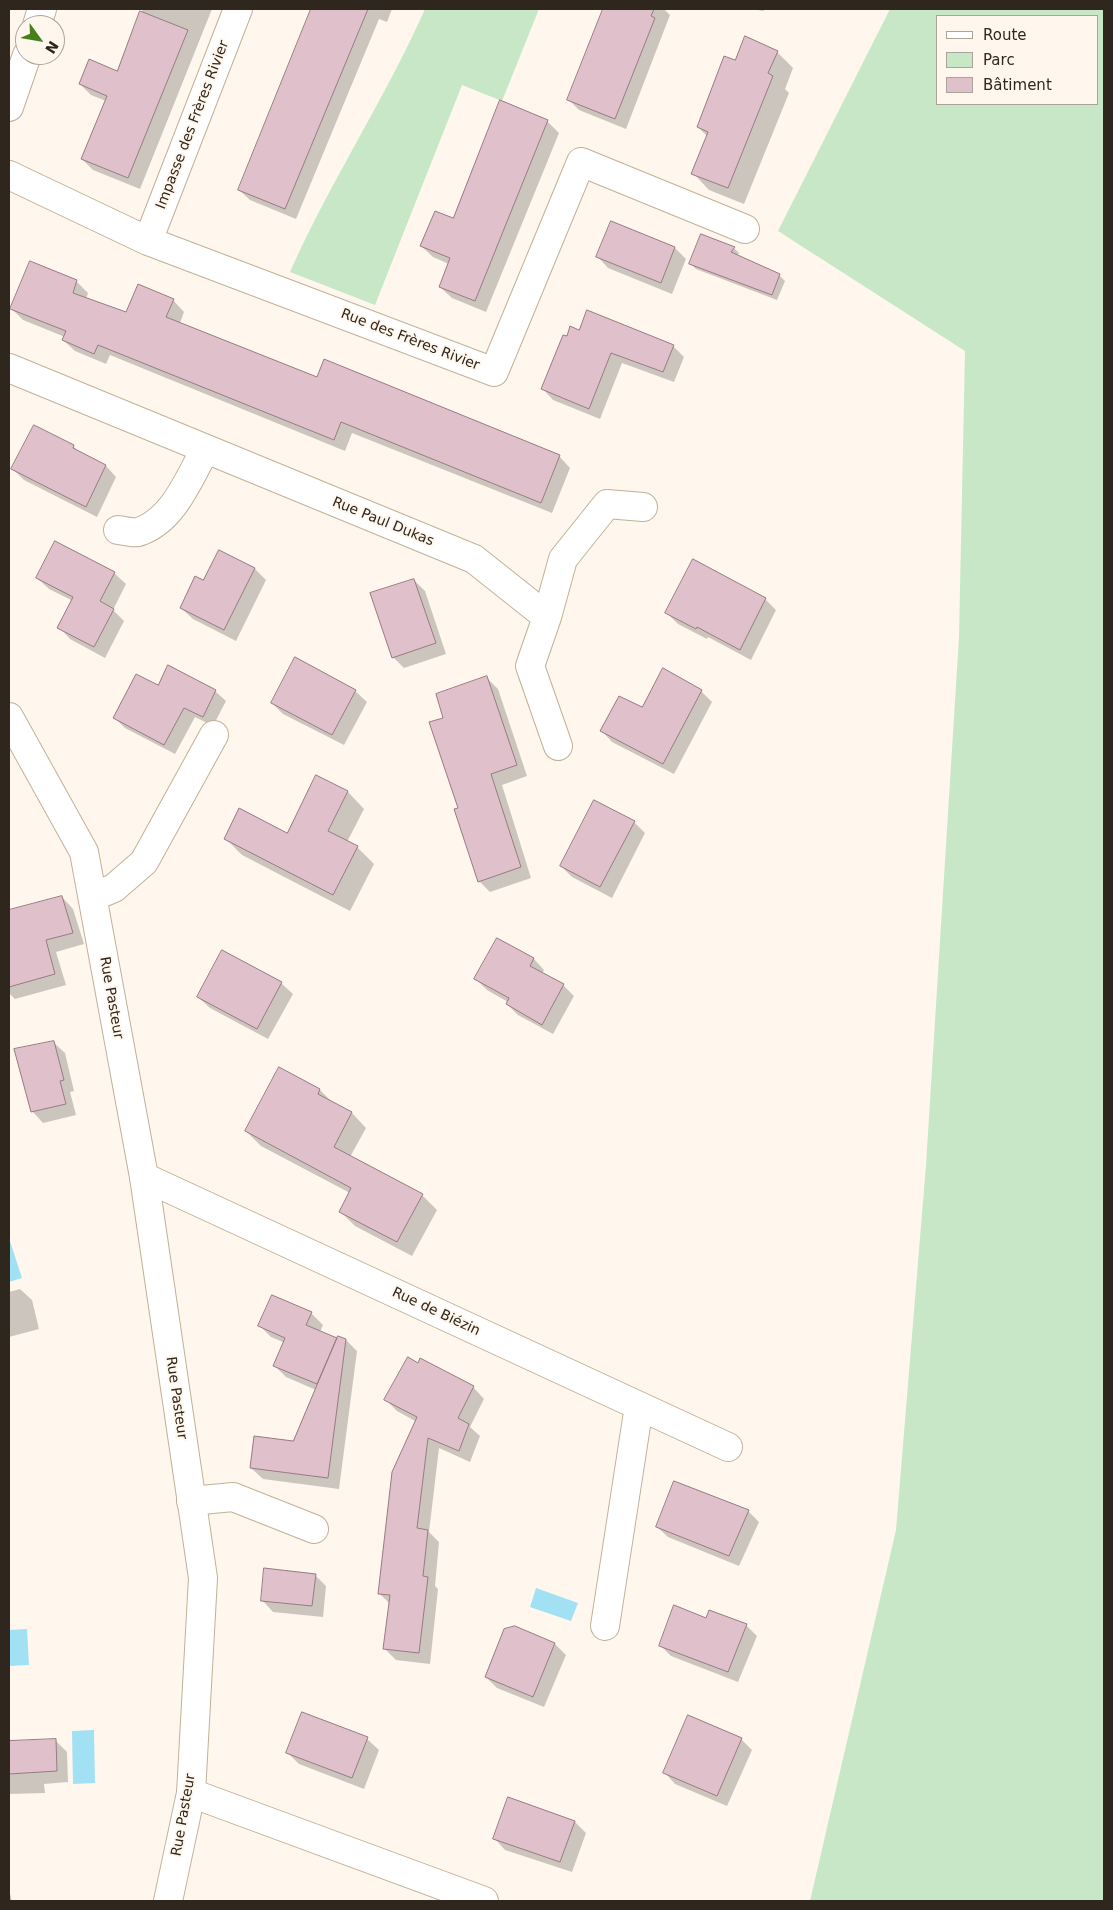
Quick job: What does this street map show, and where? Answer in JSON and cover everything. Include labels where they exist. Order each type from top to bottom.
[{"type":"street","name":"Impasse des Frères Rivier","points":[[148,241],[238,9]]},
{"type":"street","points":[[9,107],[23,65]]},
{"type":"street","name":"Rue des Frères Rivier","points":[[9,175],[148,241],[494,372],[581,162],[745,229]]},
{"type":"street","name":"Rue Paul Dukas","points":[[9,368],[474,559],[547,617]]},
{"type":"street","points":[[118,530],[140,532],[158,522],[175,503],[205,450]]},
{"type":"street","points":[[558,746],[530,666],[547,617],[563,559],[606,504],[643,506]]},
{"type":"street","name":"Rue Pasteur","points":[[9,717],[84,852],[144,1177],[203,1578],[191,1793],[168,1901]]},
{"type":"street","points":[[93,897],[114,888],[144,862],[214,735]]},
{"type":"street","name":"Rue de Biézin","points":[[144,1177],[728,1447]]},
{"type":"street","points":[[605,1626],[639,1406]]},
{"type":"street","points":[[191,1500],[233,1497],[314,1528]]},
{"type":"street","points":[[191,1793],[484,1901]]},
{"type":"green space","points":[[425,9],[539,9],[502,101],[462,85],[375,305],[290,272],[322,206],[393,75]]},
{"type":"green space","points":[[890,9],[1104,9],[1104,1901],[810,1901],[896,1530],[926,1165],[959,637],[965,351],[778,231]]},
{"type":"water","points":[[9,1238],[22,1278],[9,1282]]},
{"type":"water","points":[[536,1588],[578,1603],[571,1621],[530,1607]]},
{"type":"water","points":[[27,1629],[29,1665],[9,1666],[9,1630]]},
{"type":"water","points":[[94,1730],[95,1783],[73,1784],[72,1731]]},
{"type":"building","points":[[311,9],[368,9],[285,209],[238,190]]},
{"type":"building","points":[[603,9],[654,9],[651,16],[655,18],[615,119],[567,100]]},
{"type":"building","points":[[140,11],[188,30],[128,178],[81,159],[107,96],[79,84],[89,59],[117,71]]},
{"type":"building","points":[[745,36],[778,51],[768,73],[773,76],[728,188],[691,174],[708,132],[697,127],[724,56],[735,60]]},
{"type":"building","points":[[500,100],[548,120],[475,301],[439,287],[450,258],[420,246],[435,211],[453,218]]},
{"type":"building","points":[[611,221],[675,247],[661,283],[596,257]]},
{"type":"building","points":[[701,234],[735,247],[731,252],[780,274],[772,295],[689,264]]},
{"type":"building","points":[[30,261],[77,280],[73,293],[126,312],[138,284],[174,299],[166,317],[317,377],[324,359],[560,455],[541,503],[341,422],[334,440],[98,345],[94,354],[62,340],[66,331],[10,309]]},
{"type":"building","points":[[587,310],[674,345],[663,372],[611,353],[589,409],[541,389],[563,335],[567,336],[570,326],[579,330]]},
{"type":"building","points":[[34,425],[74,445],[73,448],[106,465],[86,507],[11,469]]},
{"type":"building","points":[[55,541],[115,572],[100,601],[114,609],[94,647],[57,628],[73,597],[36,578]]},
{"type":"building","points":[[219,550],[255,568],[224,630],[180,608],[195,576],[203,580]]},
{"type":"building","points":[[693,559],[766,598],[740,650],[697,627],[696,629],[665,613]]},
{"type":"building","points":[[414,579],[436,643],[392,658],[370,593]]},
{"type":"building","points":[[295,657],[356,690],[332,735],[271,703]]},
{"type":"building","points":[[168,665],[216,690],[203,717],[184,708],[164,745],[113,718],[136,674],[158,685]]},
{"type":"building","points":[[663,668],[702,690],[663,764],[600,731],[619,696],[642,707]]},
{"type":"building","points":[[487,676],[517,765],[491,774],[521,867],[478,882],[454,809],[458,808],[429,722],[443,718],[436,694]]},
{"type":"building","points":[[316,775],[348,791],[328,831],[358,846],[333,895],[224,839],[239,808],[287,833]]},
{"type":"building","points":[[594,800],[635,821],[600,887],[560,866]]},
{"type":"building","points":[[62,896],[73,933],[46,940],[55,974],[9,987],[9,910]]},
{"type":"building","points":[[497,938],[534,958],[530,966],[564,984],[542,1025],[506,1004],[509,998],[474,979]]},
{"type":"building","points":[[222,950],[282,982],[257,1029],[197,997]]},
{"type":"building","points":[[54,1041],[64,1080],[60,1081],[66,1104],[31,1112],[14,1049]]},
{"type":"building","points":[[279,1067],[320,1089],[318,1094],[352,1112],[334,1147],[423,1194],[397,1242],[339,1212],[351,1188],[245,1131]]},
{"type":"building","points":[[272,1295],[312,1312],[306,1325],[337,1338],[317,1384],[273,1366],[285,1338],[258,1326]]},
{"type":"building","points":[[338,1336],[346,1339],[328,1478],[250,1468],[254,1436],[293,1441]]},
{"type":"building","points":[[408,1357],[418,1363],[420,1358],[474,1386],[458,1418],[469,1424],[459,1451],[428,1438],[417,1528],[428,1530],[423,1576],[428,1577],[419,1653],[383,1649],[390,1595],[378,1594],[392,1472],[417,1417],[384,1400]]},
{"type":"building","points":[[674,1481],[749,1510],[729,1556],[656,1527]]},
{"type":"building","points":[[264,1568],[316,1574],[312,1606],[261,1601]]},
{"type":"building","points":[[674,1605],[706,1618],[709,1610],[747,1624],[728,1672],[659,1646]]},
{"type":"building","points":[[515,1626],[555,1643],[533,1697],[485,1677],[504,1629]]},
{"type":"building","points":[[302,1712],[368,1737],[352,1778],[286,1753]]},
{"type":"building","points":[[688,1715],[742,1738],[717,1796],[663,1773]]},
{"type":"building","points":[[56,1739],[57,1771],[9,1774],[9,1741]]},
{"type":"building","points":[[508,1797],[575,1821],[560,1862],[493,1839]]}]
